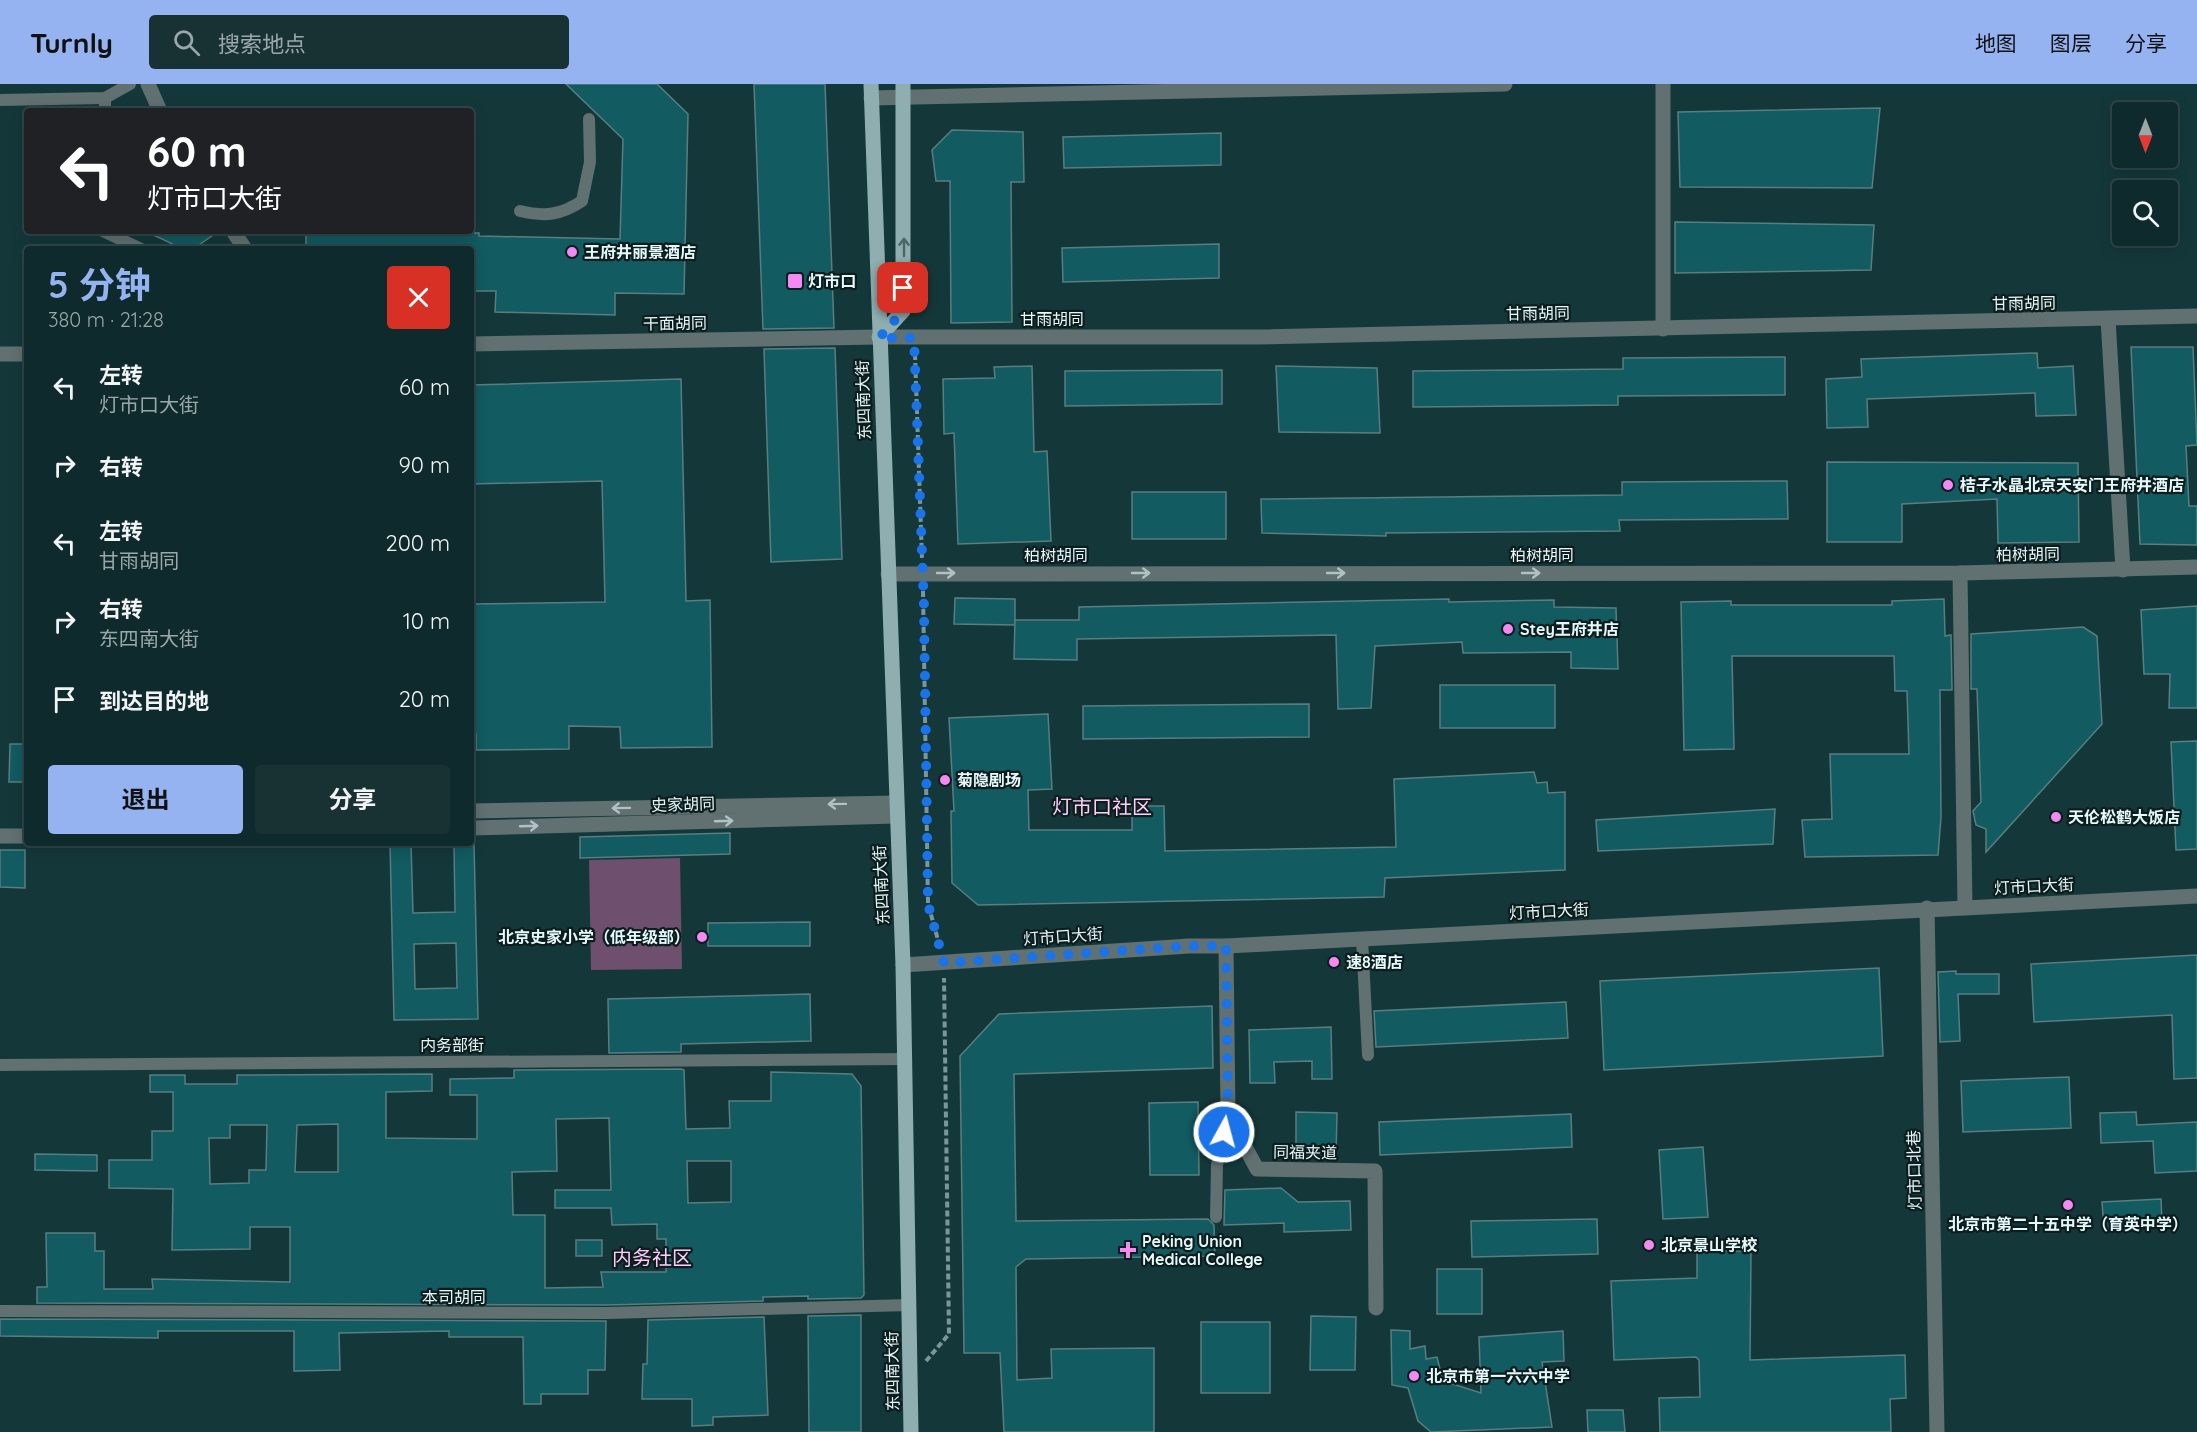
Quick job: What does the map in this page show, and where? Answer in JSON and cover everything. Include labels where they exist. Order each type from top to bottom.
[{"type":"main road","name":"东四南大街","points":[[871,91],[903,965],[911,1432]]},
{"type":"main road","name":"东四南大街","points":[[879,338],[903,311],[904,91]]},
{"type":"street","points":[[148,84],[159,108]]},
{"type":"street","points":[[871,91],[1504,84]]},
{"type":"street","points":[[1663,84],[1663,329]]},
{"type":"street","name":"甘雨胡同","points":[[879,338],[1256,337],[2197,316]]},
{"type":"street","points":[[2108,319],[2123,570]]},
{"type":"street","name":"干面胡同","points":[[474,344],[879,338]]},
{"type":"street","points":[[0,354],[24,354]]},
{"type":"street","name":"柏树胡同","points":[[888,574],[922,572],[1960,573],[2197,567]]},
{"type":"street","points":[[1960,573],[1965,907]]},
{"type":"street","points":[[474,811],[896,809]]},
{"type":"street","name":"史家胡同","points":[[474,828],[896,809]]},
{"type":"street","points":[[0,836],[24,836]]},
{"type":"street","name":"灯市口大街","points":[[903,965],[1189,946],[1226,946],[1927,908],[2197,896]]},
{"type":"street","name":"灯市口北巷","points":[[1927,908],[1937,1432]]},
{"type":"street","name":"同福夹道","points":[[1226,946],[1228,1115],[1257,1169],[1375,1172],[1376,1308]]},
{"type":"lane","points":[[0,100],[105,105],[130,84]]},
{"type":"lane","points":[[520,211],[534,214],[564,212],[582,201],[590,162],[589,119]]},
{"type":"lane","points":[[109,234],[135,246]]},
{"type":"lane","points":[[1362,939],[1368,1055]]},
{"type":"lane","name":"内务部街","points":[[0,1065],[904,1059]]},
{"type":"lane","points":[[1216,1217],[1217,1165],[1228,1115]]},
{"type":"lane","name":"本司胡同","points":[[0,1311],[608,1313],[909,1305]]},
{"type":"path","points":[[910,1380],[949,1334],[944,963],[928,904],[922,572],[914,338]]},
{"type":"shaded area","points":[[680,858],[682,969],[591,970],[589,860]]},
{"type":"building","points":[[566,84],[657,84],[688,114],[684,294],[615,293],[615,315],[495,312],[496,291],[474,291],[474,246],[306,246],[306,234],[479,233],[479,236],[620,239],[623,139]]},
{"type":"building","points":[[754,84],[825,84],[834,328],[763,329]]},
{"type":"building","points":[[1880,108],[1872,188],[1680,187],[1678,112]]},
{"type":"building","points":[[952,130],[1023,132],[1024,182],[1011,182],[1012,322],[951,323],[950,181],[936,181],[932,150]]},
{"type":"building","points":[[1221,133],[1221,165],[1064,168],[1063,137]]},
{"type":"building","points":[[1675,222],[1874,225],[1871,270],[1675,273]]},
{"type":"building","points":[[151,234],[215,234],[197,246],[177,246]]},
{"type":"building","points":[[1219,244],[1219,278],[1063,282],[1062,248]]},
{"type":"building","points":[[2131,347],[2193,347],[2197,445],[2186,446],[2189,506],[2197,506],[2197,545],[2140,544]]},
{"type":"building","points":[[835,348],[842,559],[771,562],[764,349]]},
{"type":"building","points":[[2037,353],[2038,368],[2073,366],[2076,415],[2036,416],[2035,393],[1867,399],[1868,427],[1827,428],[1826,379],[1862,377],[1861,359]]},
{"type":"building","points":[[1785,357],[1785,395],[1618,396],[1618,405],[1413,407],[1413,371],[1623,369],[1623,358]]},
{"type":"building","points":[[1032,366],[1034,452],[1047,451],[1051,541],[958,544],[954,433],[944,434],[943,379],[995,378],[994,367]]},
{"type":"building","points":[[1276,366],[1377,368],[1380,433],[1279,432]]},
{"type":"building","points":[[1222,370],[1222,404],[1065,406],[1065,371]]},
{"type":"building","points":[[681,379],[686,601],[710,600],[712,747],[621,748],[620,727],[569,726],[569,749],[476,750],[474,604],[605,602],[602,481],[474,484],[474,385]]},
{"type":"building","points":[[1827,462],[2078,463],[2079,542],[1998,543],[1997,499],[1902,504],[1902,542],[1827,542]]},
{"type":"building","points":[[1787,481],[1788,519],[1619,520],[1620,531],[1386,533],[1386,536],[1262,533],[1261,499],[1622,495],[1622,482]]},
{"type":"building","points":[[1132,492],[1226,492],[1226,539],[1132,539]]},
{"type":"building","points":[[955,598],[1015,599],[1015,625],[954,624]]},
{"type":"building","points":[[1449,599],[1449,602],[1554,600],[1554,607],[1616,608],[1618,669],[1571,668],[1571,652],[1463,653],[1462,642],[1375,646],[1371,708],[1338,709],[1336,635],[1077,639],[1077,660],[1014,659],[1015,620],[1079,620],[1079,607]]},
{"type":"building","points":[[1944,599],[1945,636],[1951,635],[1952,690],[1940,690],[1941,817],[1938,855],[1805,857],[1802,820],[1832,819],[1830,754],[1909,754],[1907,691],[1895,691],[1894,656],[1732,656],[1734,749],[1684,750],[1681,602],[1731,601],[1731,605],[1892,605],[1892,601]]},
{"type":"building","points":[[2197,606],[2197,708],[2169,708],[2170,674],[2144,674],[2141,610]]},
{"type":"building","points":[[2083,627],[2097,636],[2102,724],[1986,852],[1986,829],[1976,825],[1973,811],[1981,802],[1977,689],[1971,689],[1971,634]]},
{"type":"building","points":[[1440,685],[1555,685],[1555,728],[1440,728]]},
{"type":"building","points":[[1309,704],[1309,737],[1083,739],[1083,706]]},
{"type":"building","points":[[1048,714],[1052,789],[1028,790],[1029,830],[1132,830],[1132,806],[1164,806],[1165,851],[1396,847],[1394,779],[1534,772],[1537,783],[1547,782],[1548,793],[1565,792],[1565,870],[1385,878],[1384,897],[978,905],[952,883],[951,811],[954,811],[949,718]]},
{"type":"building","points":[[2197,741],[2197,849],[2176,850],[2171,742]]},
{"type":"building","points":[[10,744],[24,744],[24,782],[9,782]]},
{"type":"building","points":[[1775,809],[1773,844],[1598,851],[1596,820]]},
{"type":"building","points":[[730,833],[730,854],[580,858],[580,837]]},
{"type":"building","points":[[474,843],[478,1019],[394,1020],[390,846],[411,846],[413,913],[455,912],[454,846],[474,846]],"holes":[[[456,943],[457,988],[415,989],[414,944]]]},
{"type":"building","points":[[0,850],[25,850],[25,888],[0,887]]},
{"type":"building","points":[[810,922],[810,946],[708,946],[708,923]]},
{"type":"building","points":[[2197,955],[2197,1078],[2174,1079],[2172,1015],[2034,1022],[2031,964]]},
{"type":"building","points":[[1879,968],[1883,1056],[1604,1070],[1600,981]]},
{"type":"building","points":[[1956,971],[1956,974],[1999,974],[1999,994],[1958,994],[1960,1041],[1940,1042],[1938,972]]},
{"type":"building","points":[[810,994],[811,1041],[681,1044],[681,1052],[609,1053],[608,999]]},
{"type":"building","points":[[1566,1002],[1568,1038],[1376,1047],[1374,1011]]},
{"type":"building","points":[[1212,1006],[1213,1068],[1014,1074],[1016,1221],[1208,1219],[1214,1225],[1215,1256],[1026,1259],[1016,1267],[1017,1380],[1052,1378],[1051,1349],[1154,1348],[1154,1432],[1004,1432],[1000,1353],[964,1353],[960,1056],[999,1014]]},
{"type":"building","points":[[1331,1027],[1332,1079],[1312,1079],[1312,1061],[1274,1062],[1275,1083],[1250,1083],[1249,1030]]},
{"type":"building","points":[[514,1070],[684,1070],[686,1129],[730,1128],[729,1101],[771,1101],[771,1072],[852,1074],[861,1086],[864,1295],[861,1298],[763,1297],[763,1301],[606,1305],[37,1303],[37,1287],[47,1287],[46,1233],[95,1233],[95,1251],[104,1251],[104,1289],[153,1289],[152,1279],[290,1282],[290,1227],[250,1227],[250,1249],[172,1250],[173,1189],[109,1188],[109,1160],[152,1160],[152,1131],[173,1131],[173,1092],[150,1092],[150,1075],[185,1075],[185,1084],[237,1084],[237,1075],[432,1074],[432,1091],[386,1092],[386,1138],[477,1139],[477,1095],[450,1095],[450,1079],[514,1078]],"holes":[[[609,1118],[611,1190],[555,1190],[555,1208],[611,1208],[612,1225],[657,1224],[657,1239],[666,1239],[666,1272],[601,1272],[603,1287],[545,1288],[545,1215],[513,1215],[512,1172],[557,1171],[556,1119]],[[338,1124],[338,1172],[295,1172],[297,1125]],[[230,1125],[267,1125],[266,1170],[249,1170],[249,1183],[210,1184],[209,1138],[230,1138]],[[687,1161],[731,1161],[731,1202],[688,1203]]]},
{"type":"building","points":[[2069,1077],[2071,1128],[1963,1132],[1961,1081]]},
{"type":"building","points":[[1198,1102],[1199,1175],[1150,1175],[1149,1103]]},
{"type":"building","points":[[1296,1112],[1337,1113],[1336,1156],[1296,1155]]},
{"type":"building","points":[[2136,1112],[2137,1125],[2197,1122],[2197,1171],[2155,1173],[2153,1141],[2101,1143],[2100,1113]]},
{"type":"building","points":[[1571,1114],[1572,1147],[1380,1155],[1379,1122]]},
{"type":"building","points":[[1703,1147],[1708,1217],[1663,1219],[1659,1150]]},
{"type":"building","points":[[35,1154],[97,1155],[97,1171],[35,1170]]},
{"type":"building","points":[[1281,1188],[1298,1202],[1350,1201],[1351,1230],[1284,1232],[1284,1223],[1224,1225],[1225,1190]]},
{"type":"building","points":[[2161,1199],[2162,1225],[2104,1229],[2102,1202]]},
{"type":"building","points":[[1597,1219],[1598,1254],[1472,1257],[1471,1221]]},
{"type":"building","points":[[576,1240],[602,1240],[602,1256],[576,1256]]},
{"type":"building","points":[[1697,1251],[1751,1251],[1750,1360],[1905,1355],[1906,1398],[1890,1399],[1891,1432],[1660,1432],[1659,1398],[1700,1397],[1699,1360],[1696,1357],[1614,1360],[1611,1281],[1697,1278]]},
{"type":"building","points":[[1437,1269],[1482,1269],[1482,1314],[1437,1314]]},
{"type":"building","points":[[861,1315],[861,1432],[809,1432],[808,1316]]},
{"type":"building","points":[[1311,1316],[1356,1317],[1355,1370],[1310,1370]]},
{"type":"building","points":[[764,1317],[768,1415],[713,1417],[713,1425],[692,1426],[692,1399],[642,1399],[643,1364],[647,1364],[648,1320]]},
{"type":"building","points":[[0,1319],[606,1321],[605,1370],[588,1370],[588,1394],[541,1394],[541,1404],[524,1404],[523,1337],[449,1337],[449,1331],[339,1333],[340,1370],[294,1371],[294,1331],[158,1331],[158,1338],[0,1336]]},
{"type":"building","points":[[1201,1322],[1270,1322],[1270,1393],[1201,1393]]},
{"type":"building","points":[[1391,1330],[1410,1331],[1410,1349],[1425,1346],[1426,1359],[1437,1357],[1443,1381],[1481,1393],[1479,1337],[1563,1331],[1564,1361],[1542,1362],[1552,1427],[1431,1432],[1418,1421],[1408,1388],[1392,1385]]},
{"type":"building","points":[[1587,1410],[1623,1410],[1625,1432],[1588,1432]]},
{"type":"place","name":"王府井丽景酒店","points":[[572,252]]},
{"type":"place","name":"灯市口","points":[[795,281]]},
{"type":"place","name":"桔子水晶北京天安门王府井酒店","points":[[1948,485]]},
{"type":"place","name":"Stey王府井店","points":[[1508,629]]},
{"type":"place","name":"菊隐剧场","points":[[945,780]]},
{"type":"place","name":"天伦松鹤大饭店","points":[[2056,817]]},
{"type":"place","name":"北京史家小学（低年级部）","points":[[702,937]]},
{"type":"place","name":"速8酒店","points":[[1334,962]]},
{"type":"place","name":"北京市第二十五中学（育英中学）","points":[[2068,1205]]},
{"type":"place","name":"北京景山学校","points":[[1649,1245]]},
{"type":"place","name":"Peking Union Medical College","points":[[1128,1250]]},
{"type":"place","name":"北京市第一六六中学","points":[[1414,1376]]},
{"type":"district","name":"灯市口社区","points":[[1102,806]]},
{"type":"district","name":"内务社区","points":[[652,1257]]},
{"type":"route","points":[[903,288],[903,311],[879,338],[914,338],[924,607],[928,904],[944,963],[1189,946],[1226,946],[1228,1115],[1224,1132]]}]
